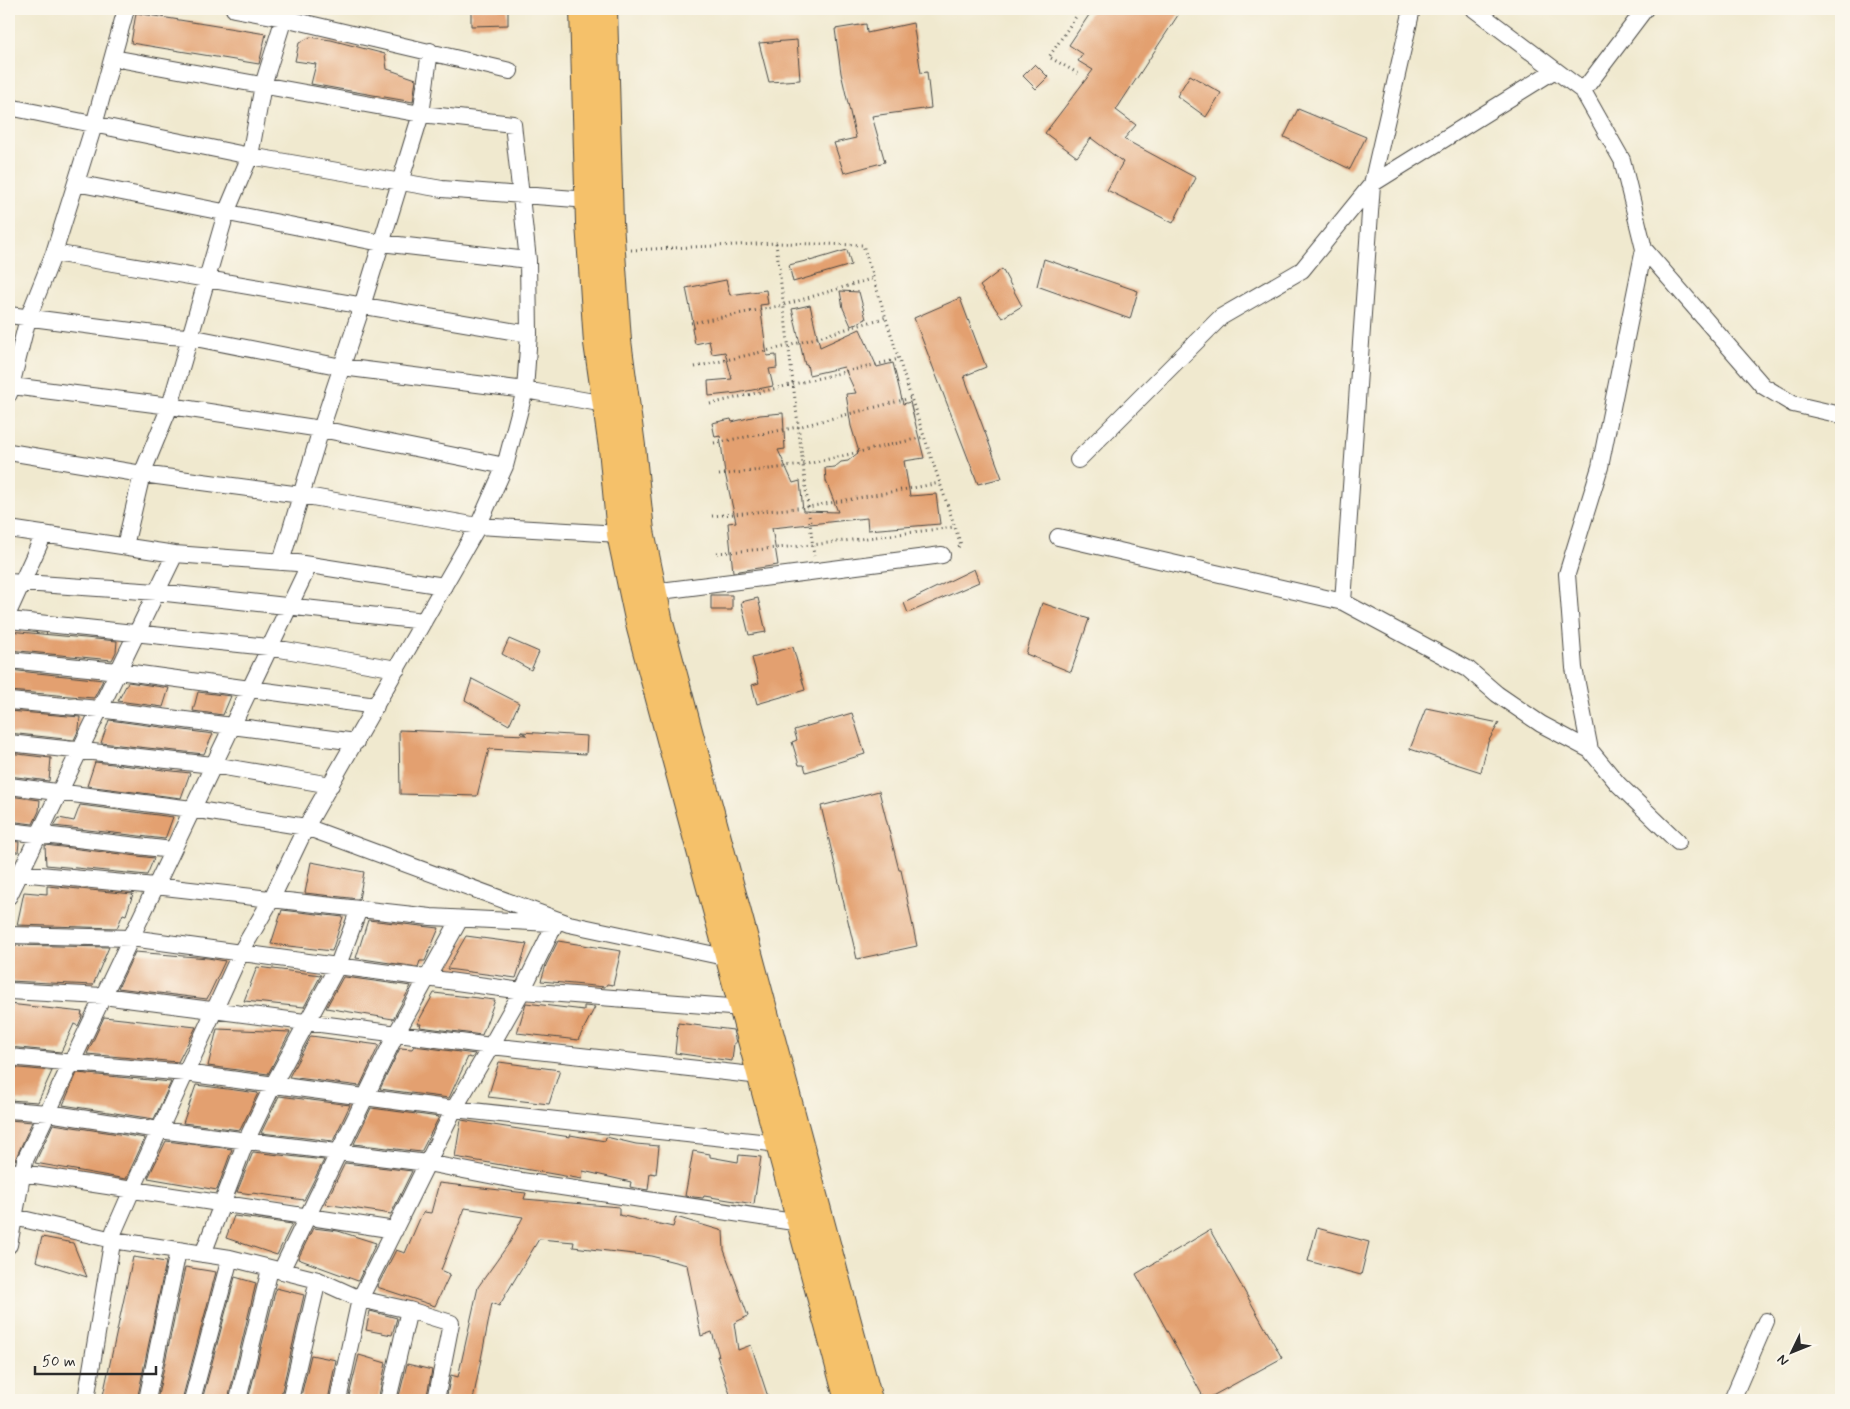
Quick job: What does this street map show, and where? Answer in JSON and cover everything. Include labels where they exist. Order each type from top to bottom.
[{"type":"highway","points":[[584,9],[591,252],[597,343],[620,534],[640,628],[848,1400]]},
{"type":"highway","points":[[604,9],[611,251],[618,341],[641,531],[653,592],[869,1400]]},
{"type":"street","points":[[126,9],[94,125],[54,253],[28,318],[10,390],[170,406],[321,429],[505,466]]},
{"type":"street","points":[[234,9],[284,18],[510,70]]},
{"type":"street","points":[[1343,602],[1372,184],[1412,9]]},
{"type":"street","points":[[1474,9],[1582,90],[1622,160],[1644,249],[1600,467],[1567,574],[1574,668],[1590,750]]},
{"type":"street","points":[[1582,90],[1645,9]]},
{"type":"street","points":[[125,546],[142,474],[170,406],[226,214],[250,156],[263,85],[284,18]]},
{"type":"street","points":[[281,562],[421,114],[430,51]]},
{"type":"street","points":[[86,1400],[114,1231],[241,952],[271,900],[306,827],[478,526],[505,466],[525,390],[529,334],[528,260],[513,124],[421,114],[113,58]]},
{"type":"street","points":[[1078,460],[1221,317],[1302,270],[1372,184],[1556,70]]},
{"type":"street","points":[[9,108],[250,156],[442,189],[589,200]]},
{"type":"street","points":[[76,183],[226,214],[382,243],[528,260]]},
{"type":"street","points":[[1644,249],[1763,386],[1794,404],[1841,415]]},
{"type":"street","points":[[54,253],[529,334]]},
{"type":"street","points":[[9,315],[190,337],[342,367],[525,390],[605,404]]},
{"type":"street","points":[[9,452],[142,474],[301,495],[478,526],[620,534]]},
{"type":"street","points":[[9,530],[175,554],[309,564],[444,586]]},
{"type":"street","points":[[9,611],[15,583],[44,534]]},
{"type":"street","points":[[1058,537],[1343,602],[1468,669],[1497,694],[1541,724],[1590,750],[1618,784],[1678,842]]},
{"type":"street","points":[[9,896],[14,873],[39,833],[60,792],[175,554]]},
{"type":"street","points":[[653,592],[942,555]]},
{"type":"street","points":[[9,1245],[14,1217],[16,1172],[25,1160],[48,1114],[309,564]]},
{"type":"street","points":[[15,583],[156,592],[424,621]]},
{"type":"street","points":[[9,620],[268,647],[397,669]]},
{"type":"street","points":[[9,660],[118,671],[376,706]]},
{"type":"street","points":[[9,701],[99,710],[356,742]]},
{"type":"street","points":[[9,743],[213,765],[331,785]]},
{"type":"street","points":[[9,786],[306,827],[562,924]]},
{"type":"street","points":[[9,831],[172,850]]},
{"type":"street","points":[[14,873],[155,886],[431,917],[562,924],[729,958]]},
{"type":"street","points":[[203,1254],[246,1141],[273,1085],[338,965],[360,910]]},
{"type":"street","points":[[238,1400],[276,1270],[307,1217],[396,1034],[460,918]]},
{"type":"street","points":[[338,1400],[360,1299],[454,1109],[562,924]]},
{"type":"street","points":[[9,934],[130,938],[522,991],[742,1008]]},
{"type":"street","points":[[9,991],[103,996],[491,1046],[761,1076]]},
{"type":"street","points":[[9,1057],[185,1073],[454,1109],[779,1144]]},
{"type":"street","points":[[9,1110],[427,1163],[516,1180],[800,1223]]},
{"type":"street","points":[[16,1172],[395,1230]]},
{"type":"street","points":[[14,1217],[113,1240],[230,1258],[318,1280],[360,1299],[409,1310],[451,1323],[436,1400]]},
{"type":"street","points":[[147,1400],[178,1251]]},
{"type":"street","points":[[192,1400],[230,1258]]},
{"type":"street","points":[[290,1400],[318,1280]]},
{"type":"street","points":[[388,1400],[409,1310]]},
{"type":"street","points":[[1732,1400],[1766,1321]]},
{"type":"path","points":[[1081,9],[1049,57],[1081,75]]},
{"type":"path","points":[[776,243],[815,571]]},
{"type":"path","points":[[611,251],[776,243],[863,245],[911,398],[961,546],[942,555]]},
{"type":"path","points":[[691,323],[784,305],[874,278]]},
{"type":"path","points":[[695,367],[788,346],[887,317]]},
{"type":"path","points":[[710,404],[793,386],[899,359]]},
{"type":"path","points":[[714,443],[798,427],[911,398]]},
{"type":"path","points":[[719,475],[802,465],[924,437]]},
{"type":"path","points":[[712,516],[808,507],[940,483]]},
{"type":"path","points":[[717,553],[812,545],[954,527]]},
{"type":"building","points":[[471,9],[508,9],[508,25],[471,26]]},
{"type":"building","points":[[1093,9],[1182,9],[1116,110],[1136,125],[1124,139],[1196,178],[1173,223],[1107,190],[1123,162],[1091,138],[1077,157],[1045,133],[1093,70],[1078,61],[1083,54],[1069,45]]},
{"type":"building","points":[[136,13],[266,34],[259,64],[131,43]]},
{"type":"building","points":[[913,23],[921,73],[927,72],[931,108],[872,116],[885,162],[844,173],[834,143],[856,138],[841,73],[835,29],[866,24],[867,33]]},
{"type":"building","points":[[310,37],[331,40],[385,54],[387,69],[416,79],[413,102],[311,84],[316,64],[295,61],[299,43]]},
{"type":"building","points":[[797,40],[800,80],[769,82],[759,43]]},
{"type":"building","points":[[1035,64],[1048,77],[1036,89],[1023,76]]},
{"type":"building","points":[[1190,75],[1221,93],[1206,117],[1177,96]]},
{"type":"building","points":[[1298,109],[1366,137],[1350,169],[1284,137]]},
{"type":"building","points":[[847,250],[851,265],[793,282],[789,265]]},
{"type":"building","points":[[1044,259],[1138,291],[1130,319],[1037,286]]},
{"type":"building","points":[[1002,269],[1022,306],[1002,318],[980,286]]},
{"type":"building","points":[[726,280],[730,295],[766,290],[768,304],[760,305],[767,356],[776,355],[777,368],[769,369],[773,386],[709,396],[708,381],[732,379],[725,352],[712,354],[709,341],[695,344],[692,328],[694,327],[686,288]]},
{"type":"building","points":[[840,291],[859,292],[866,319],[851,326],[843,308]]},
{"type":"building","points":[[960,298],[986,367],[964,376],[1002,478],[978,484],[914,318]]},
{"type":"building","points":[[810,305],[820,347],[860,329],[877,367],[893,363],[903,404],[910,402],[924,458],[904,461],[910,496],[936,494],[940,524],[868,530],[867,518],[772,528],[778,565],[733,572],[728,523],[736,522],[725,473],[720,436],[715,437],[712,423],[731,419],[732,422],[760,415],[783,413],[785,449],[778,450],[793,483],[800,481],[803,511],[838,512],[826,481],[825,468],[835,467],[841,462],[848,461],[859,452],[851,426],[846,394],[856,393],[844,367],[809,375],[807,364],[805,365],[792,309]]},
{"type":"building","points":[[974,569],[979,582],[908,613],[904,603]]},
{"type":"building","points":[[711,595],[732,595],[732,610],[711,610]]},
{"type":"building","points":[[758,598],[766,632],[749,635],[741,602]]},
{"type":"building","points":[[1042,603],[1089,619],[1071,672],[1026,654]]},
{"type":"building","points":[[9,631],[117,641],[116,652],[112,660],[9,650]]},
{"type":"building","points":[[509,639],[539,652],[531,670],[502,654]]},
{"type":"building","points":[[793,647],[805,690],[757,704],[752,685],[759,683],[752,658]]},
{"type":"building","points":[[9,670],[103,680],[94,698],[9,691]]},
{"type":"building","points":[[472,679],[519,703],[509,725],[465,700]]},
{"type":"building","points":[[128,682],[169,688],[163,707],[118,701]]},
{"type":"building","points":[[198,692],[231,696],[223,715],[193,711]]},
{"type":"building","points":[[1426,708],[1499,723],[1488,742],[1481,772],[1410,749]]},
{"type":"building","points":[[9,711],[80,717],[79,729],[74,740],[9,733]]},
{"type":"building","points":[[852,713],[865,754],[806,772],[804,765],[799,765],[792,742],[797,740],[794,730]]},
{"type":"building","points":[[109,720],[213,734],[204,754],[101,743]]},
{"type":"building","points":[[399,730],[527,735],[521,732],[587,736],[586,754],[489,749],[477,796],[400,794]]},
{"type":"building","points":[[9,753],[51,758],[49,781],[9,776]]},
{"type":"building","points":[[95,762],[190,773],[181,798],[87,786]]},
{"type":"building","points":[[879,791],[899,870],[901,870],[917,946],[857,959],[821,806]]},
{"type":"building","points":[[9,796],[40,800],[39,811],[33,824],[9,821]]},
{"type":"building","points":[[80,805],[173,817],[165,839],[54,826],[59,818],[74,821]]},
{"type":"building","points":[[9,841],[19,842],[18,852],[9,852]]},
{"type":"building","points":[[45,845],[154,858],[147,875],[46,865]]},
{"type":"building","points":[[311,862],[364,872],[359,899],[305,893]]},
{"type":"building","points":[[47,886],[133,894],[126,915],[123,914],[117,928],[17,925],[24,892],[47,894]]},
{"type":"building","points":[[282,910],[343,917],[332,951],[271,944]]},
{"type":"building","points":[[368,920],[439,928],[425,961],[420,961],[418,967],[356,958]]},
{"type":"building","points":[[466,936],[527,944],[516,978],[447,969]]},
{"type":"building","points":[[558,941],[621,951],[613,985],[607,984],[605,987],[541,981],[546,965]]},
{"type":"building","points":[[9,945],[109,947],[93,985],[9,981]]},
{"type":"building","points":[[135,952],[225,961],[207,999],[118,988]]},
{"type":"building","points":[[257,967],[321,975],[304,1007],[244,1001]]},
{"type":"building","points":[[343,977],[411,986],[393,1019],[326,1008]]},
{"type":"building","points":[[434,993],[495,1000],[482,1035],[420,1027],[421,1024],[417,1024]]},
{"type":"building","points":[[526,1003],[584,1010],[584,1006],[595,1007],[578,1040],[517,1033]]},
{"type":"building","points":[[9,1004],[82,1012],[81,1015],[83,1015],[78,1026],[74,1024],[61,1052],[9,1047]]},
{"type":"building","points":[[104,1017],[196,1027],[178,1062],[87,1054]]},
{"type":"building","points":[[678,1023],[733,1030],[736,1043],[734,1043],[732,1061],[675,1053]]},
{"type":"building","points":[[217,1029],[290,1032],[268,1074],[208,1066]]},
{"type":"building","points":[[311,1036],[379,1045],[360,1086],[289,1077]]},
{"type":"building","points":[[414,1046],[475,1054],[472,1058],[468,1057],[449,1098],[380,1089],[400,1048],[412,1049]]},
{"type":"building","points":[[499,1062],[560,1070],[549,1104],[488,1097]]},
{"type":"building","points":[[9,1067],[52,1071],[38,1102],[9,1100]]},
{"type":"building","points":[[77,1073],[171,1082],[154,1119],[63,1105]]},
{"type":"building","points":[[196,1085],[258,1093],[240,1130],[183,1123]]},
{"type":"building","points":[[279,1096],[350,1105],[333,1141],[261,1133]]},
{"type":"building","points":[[371,1108],[439,1117],[421,1152],[354,1144]]},
{"type":"building","points":[[9,1120],[32,1122],[15,1160],[9,1159]]},
{"type":"building","points":[[461,1120],[570,1137],[570,1135],[605,1141],[606,1137],[636,1144],[659,1146],[656,1174],[650,1173],[648,1190],[630,1187],[631,1182],[583,1171],[582,1179],[455,1157]]},
{"type":"building","points":[[53,1124],[145,1138],[126,1179],[35,1163]]},
{"type":"building","points":[[166,1141],[232,1149],[217,1190],[148,1178]]},
{"type":"building","points":[[693,1151],[710,1154],[710,1157],[738,1162],[739,1155],[761,1157],[754,1204],[704,1196],[703,1198],[685,1196]]},
{"type":"building","points":[[253,1152],[324,1160],[304,1200],[237,1192]]},
{"type":"building","points":[[345,1163],[412,1171],[391,1214],[325,1204]]},
{"type":"building","points":[[439,1183],[526,1193],[524,1199],[619,1207],[619,1215],[673,1227],[676,1217],[723,1231],[724,1250],[748,1316],[734,1323],[738,1350],[751,1345],[769,1400],[732,1400],[717,1356],[719,1356],[712,1332],[701,1336],[687,1265],[651,1256],[573,1247],[574,1242],[539,1239],[499,1306],[492,1303],[473,1400],[446,1400],[451,1375],[458,1377],[478,1287],[510,1242],[523,1217],[465,1208],[441,1270],[450,1274],[435,1306],[377,1287],[396,1250],[405,1253],[421,1216],[424,1212],[431,1213]]},
{"type":"building","points":[[234,1216],[292,1224],[277,1255],[226,1238]]},
{"type":"building","points":[[313,1228],[338,1231],[376,1243],[358,1281],[298,1259]]},
{"type":"building","points":[[1317,1228],[1369,1242],[1361,1275],[1308,1261]]},
{"type":"building","points":[[1210,1230],[1282,1358],[1205,1400],[1136,1274]]},
{"type":"building","points":[[42,1237],[73,1243],[87,1277],[36,1261]]},
{"type":"building","points":[[133,1257],[166,1262],[137,1400],[102,1400]]},
{"type":"building","points":[[185,1267],[216,1272],[182,1400],[157,1400]]},
{"type":"building","points":[[235,1277],[256,1283],[228,1400],[202,1400]]},
{"type":"building","points":[[276,1288],[304,1295],[280,1400],[248,1400]]},
{"type":"building","points":[[370,1311],[397,1318],[392,1335],[366,1330]]},
{"type":"building","points":[[311,1355],[336,1360],[328,1400],[300,1400]]},
{"type":"building","points":[[359,1355],[386,1363],[378,1400],[348,1400]]},
{"type":"building","points":[[407,1364],[432,1370],[426,1400],[398,1400]]}]
